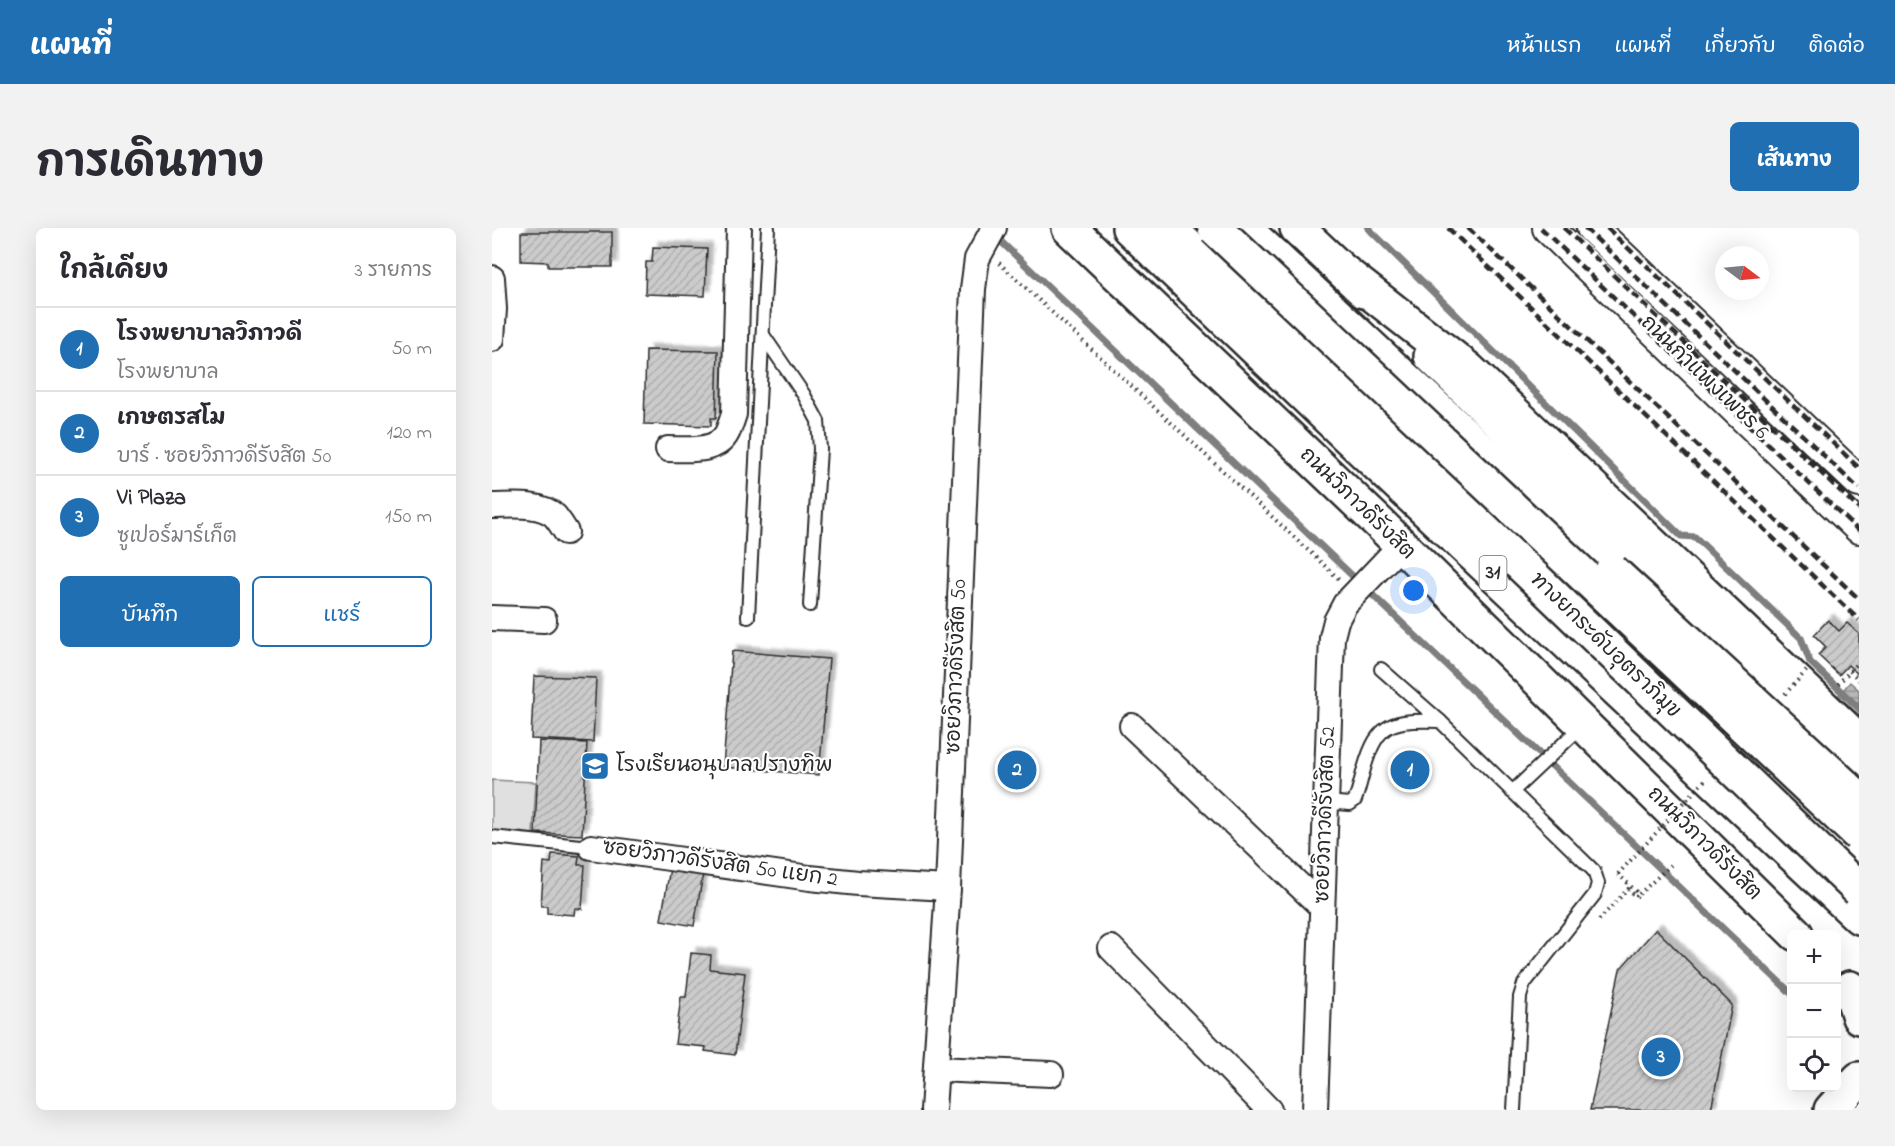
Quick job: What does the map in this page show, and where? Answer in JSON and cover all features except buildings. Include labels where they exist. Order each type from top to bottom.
[{"type":"main road","name":"ถนนวิภาวดีรังสิต","points":[[1070,228],[1401,545],[1792,930]]},
{"type":"main road","name":"ถนนวิภาวดีรังสิต","points":[[1130,228],[1859,917]]},
{"type":"main road","name":"ทางยกระดับอุตราภิมุข","points":[[1169,228],[1859,890]]},
{"type":"main road","name":"ทางยกระดับอุตราภิมุข","points":[[1215,228],[1859,835]]},
{"type":"main road","points":[[1228,228],[1406,380],[1859,800]]},
{"type":"main road","points":[[1244,228],[1641,600],[1859,813]]},
{"type":"main road","points":[[1297,228],[1859,770]]},
{"type":"main road","points":[[1344,272],[1468,369],[1859,741]]},
{"type":"main road","points":[[1831,1110],[1859,1079]]},
{"type":"main road","points":[[1846,1110],[1859,1109]]},
{"type":"street","points":[[668,449],[702,449],[717,444],[727,435],[734,414],[739,228]]},
{"type":"street","name":"ถนนกำแพงเพชร 6","points":[[1548,228],[1859,528]]},
{"type":"street","name":"ถนนกำแพงเพชร 6","points":[[1592,228],[1859,482]]},
{"type":"street","name":"ซอยวิภาวดีรังสิต 50","points":[[933,1110],[948,888],[973,289],[977,259],[988,238]]},
{"type":"street","points":[[492,278],[494,309],[492,339]]},
{"type":"street","points":[[492,506],[534,507],[547,511],[555,516],[567,532]]},
{"type":"street","name":"ซอยวิภาวดีรังสิต 52","points":[[1315,1110],[1332,637],[1336,621],[1345,604],[1401,545]]},
{"type":"street","points":[[492,618],[544,620]]},
{"type":"street","points":[[1132,726],[1322,907]]},
{"type":"street","name":"ซอยวิภาวดีรังสิต 50 แยก 2","points":[[591,847],[810,878],[948,888]]},
{"type":"street","points":[[1111,948],[1269,1110]]},
{"type":"street","points":[[936,1069],[1051,1074]]},
{"type":"lane","points":[[748,617],[768,228]]},
{"type":"lane","points":[[763,335],[804,395],[818,421],[820,449],[810,605]]},
{"type":"lane","points":[[1382,669],[1440,721],[1594,871],[1598,883],[1595,894],[1524,984],[1520,997],[1514,1110]]},
{"type":"lane","points":[[1326,802],[1350,804],[1355,800],[1371,747],[1381,732],[1396,723],[1414,720],[1440,721]]},
{"type":"lane","points":[[1512,792],[1583,725]]},
{"type":"lane","name":"ซอยวิภาวดีรังสิต 50 แยก 2","points":[[492,837],[591,847]]},
{"type":"path","points":[[988,238],[1362,586]]},
{"type":"path","points":[[1832,690],[1859,661]]},
{"type":"path","points":[[1850,671],[1859,680]]},
{"type":"path","points":[[1594,926],[1629,889],[1636,897],[1671,865]]},
{"type":"path","points":[[1618,874],[1639,894]]},
{"type":"shaded area","points":[[1850,682],[1859,690],[1859,716],[1838,696]]},
{"type":"shaded area","points":[[492,780],[536,782],[533,834],[492,831]]},
{"type":"waterway","points":[[1368,228],[1681,536],[1695,537],[1801,638],[1810,662],[1859,708]]},
{"type":"waterway","points":[[994,235],[1787,989]]},
{"type":"railway","points":[[1448,228],[1859,620]]},
{"type":"railway","points":[[1468,228],[1859,599]]},
{"type":"railway","points":[[1541,228],[1859,531]]},
{"type":"railway","points":[[1564,228],[1859,509]]},
{"type":"railway","points":[[1585,228],[1859,489]]},
{"type":"railway","points":[[1607,228],[1859,468]]},
{"type":"place","name":"โรงเรียนอนุบาลปรางทิพ","points":[[595,766]]},
{"type":"place","name":"เกษตรสโม","points":[[1017,770]]},
{"type":"place","name":"โรงพยาบาลวิภาวดี","points":[[1410,770]]},
{"type":"place","name":"Vi Plaza","points":[[1661,1057]]}]
